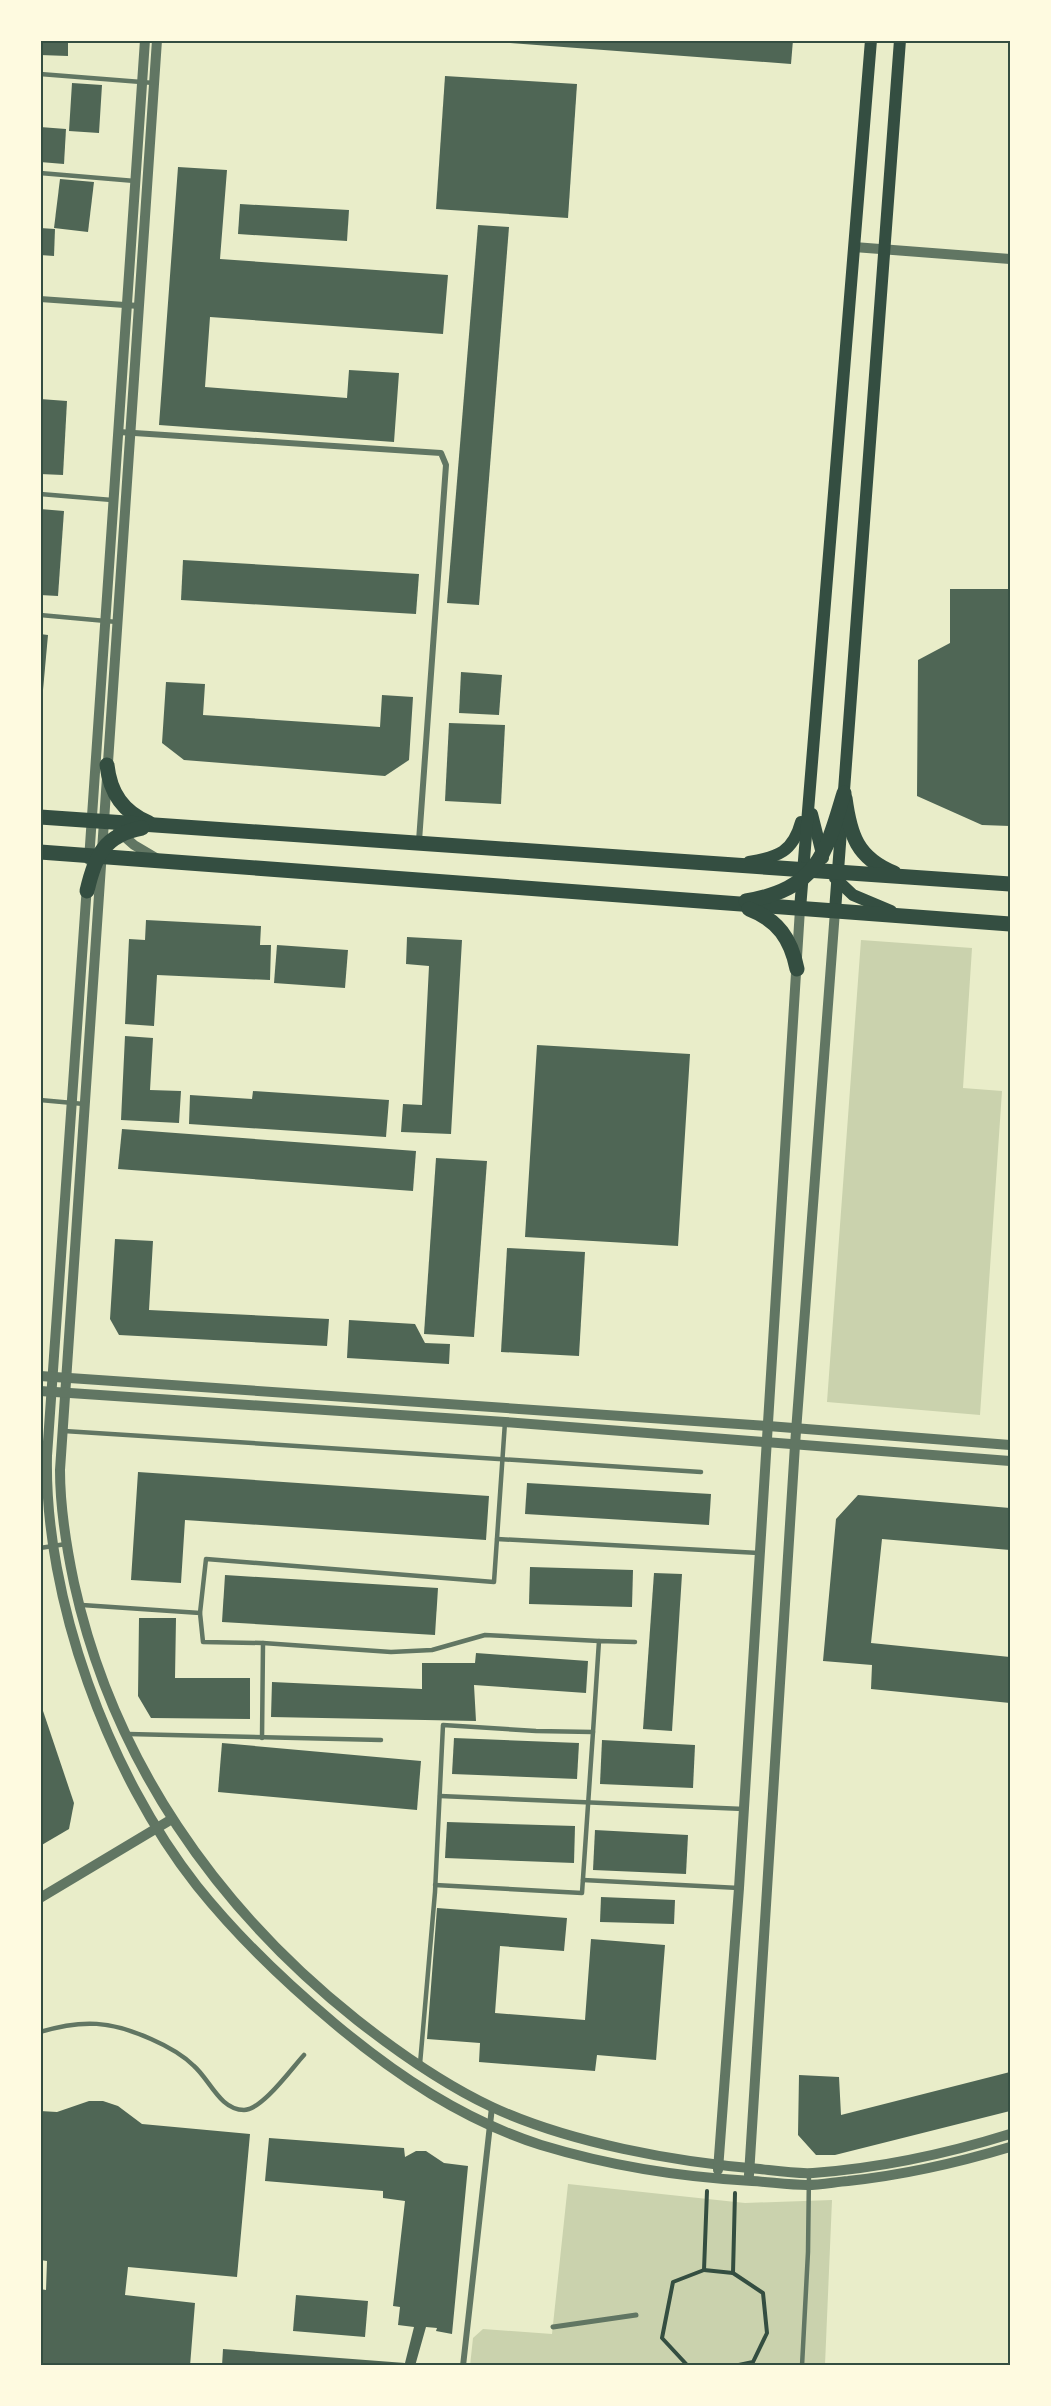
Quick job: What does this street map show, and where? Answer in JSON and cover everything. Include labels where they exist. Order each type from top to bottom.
[{"type":"main road","points":[[800,909],[806,873],[809,792],[871,40]]},
{"type":"main road","points":[[835,911],[835,874],[844,793],[900,40]]},
{"type":"main road","points":[[101,766],[120,803],[137,817],[160,826]]},
{"type":"main road","points":[[809,792],[822,856],[835,874],[854,896],[905,916]]},
{"type":"main road","points":[[732,864],[766,859],[786,850],[798,835],[809,792]]},
{"type":"main road","points":[[728,904],[771,895],[806,873],[822,856],[832,835],[844,793]]},
{"type":"main road","points":[[844,793],[853,836],[862,851],[873,862],[905,876]]},
{"type":"main road","points":[[40,817],[732,864],[806,873],[905,876],[1011,884]]},
{"type":"main road","points":[[87,891],[107,822]]},
{"type":"main road","points":[[40,852],[1011,924]]},
{"type":"main road","points":[[59,854],[79,864],[84,874],[87,891]]},
{"type":"main road","points":[[728,904],[756,912],[774,922],[791,946],[797,969]]},
{"type":"street","points":[[145,40],[142,82],[141,181],[101,766],[107,822],[97,855],[60,1488],[66,1544],[79,1605],[92,1649],[125,1734],[172,1819],[218,1883],[283,1957],[322,1992],[419,2067],[492,2107],[551,2130],[661,2156],[718,2165],[809,2173],[884,2165],[940,2154],[1011,2134]]},
{"type":"street","points":[[141,181],[154,83],[157,40]]},
{"type":"street","points":[[854,247],[1011,259]]},
{"type":"street","points":[[40,300],[133,305]]},
{"type":"street","points":[[124,432],[441,453],[446,465],[419,844]]},
{"type":"street","points":[[101,766],[107,822],[143,851],[166,861]]},
{"type":"street","points":[[87,891],[53,1377],[46,1391],[46,1547],[112,1743],[157,1827],[198,1888],[272,1968],[307,2001],[380,2061],[444,2103],[489,2125],[539,2144],[642,2170],[712,2179],[809,2185],[882,2178],[925,2170],[1011,2147]]},
{"type":"street","points":[[712,2179],[718,2165],[739,1888],[800,909]]},
{"type":"street","points":[[748,2181],[796,1428],[835,911]]},
{"type":"street","points":[[40,1376],[1011,1445]]},
{"type":"street","points":[[46,1391],[505,1422],[1011,1461]]},
{"type":"street","points":[[40,1898],[172,1819]]},
{"type":"street","points":[[463,2366],[492,2107]]},
{"type":"street","points":[[553,2327],[636,2315]]},
{"type":"lane","points":[[40,74],[154,83]]},
{"type":"lane","points":[[40,173],[141,181]]},
{"type":"lane","points":[[40,494],[119,500]]},
{"type":"lane","points":[[40,615],[111,621]]},
{"type":"lane","points":[[40,1100],[84,1104]]},
{"type":"lane","points":[[505,1422],[494,1582],[206,1559],[200,1612],[203,1642],[264,1643],[391,1652],[432,1650],[485,1635],[635,1642]]},
{"type":"lane","points":[[62,1431],[701,1472]]},
{"type":"lane","points":[[497,1539],[759,1553]]},
{"type":"lane","points":[[46,1547],[66,1544]]},
{"type":"lane","points":[[79,1605],[200,1612]]},
{"type":"lane","points":[[435,1885],[582,1893],[599,1641]]},
{"type":"lane","points":[[262,1738],[264,1643]]},
{"type":"lane","points":[[419,2067],[435,1885],[443,1725],[593,1732]]},
{"type":"lane","points":[[125,1734],[381,1740]]},
{"type":"lane","points":[[440,1796],[744,1809]]},
{"type":"lane","points":[[583,1880],[739,1888]]},
{"type":"lane","points":[[40,2032],[63,2025],[86,2023],[110,2024],[132,2030],[176,2051],[195,2066],[220,2098],[230,2106],[245,2110],[255,2107],[271,2093],[304,2055]]},
{"type":"lane","points":[[802,2366],[808,2252],[809,2173]]},
{"type":"path","points":[[704,2270],[712,2179]]},
{"type":"path","points":[[733,2273],[735,2181]]},
{"type":"path","points":[[688,2366],[662,2338],[673,2282],[704,2270],[733,2273],[763,2293],[767,2333],[753,2362],[734,2366]]},
{"type":"green space","points":[[861,940],[972,948],[963,1088],[1002,1091],[980,1415],[827,1402]]},
{"type":"green space","points":[[568,2184],[745,2203],[832,2200],[825,2365],[470,2366],[473,2338],[483,2329],[552,2334]]},
{"type":"building","points":[[40,40],[68,40],[68,56],[40,55]]},
{"type":"building","points":[[510,40],[793,40],[791,64],[510,43]]},
{"type":"building","points":[[445,76],[577,84],[568,218],[436,209]]},
{"type":"building","points":[[72,83],[102,85],[99,133],[69,131]]},
{"type":"building","points":[[40,127],[66,129],[64,164],[40,162]]},
{"type":"building","points":[[178,167],[227,170],[220,259],[448,275],[443,334],[210,317],[205,387],[347,398],[349,370],[399,373],[394,442],[159,425]]},
{"type":"building","points":[[60,179],[94,182],[88,232],[54,228]]},
{"type":"building","points":[[240,204],[349,210],[347,241],[238,234]]},
{"type":"building","points":[[478,225],[509,227],[479,605],[447,603]]},
{"type":"building","points":[[40,228],[55,229],[54,256],[40,255]]},
{"type":"building","points":[[40,399],[67,401],[63,475],[40,474]]},
{"type":"building","points":[[40,509],[64,511],[58,596],[40,595]]},
{"type":"building","points":[[183,560],[419,574],[416,614],[181,600]]},
{"type":"building","points":[[950,589],[1010,589],[1010,826],[982,825],[917,796],[918,660],[950,643]]},
{"type":"building","points":[[40,634],[48,635],[42,701],[40,701]]},
{"type":"building","points":[[461,672],[502,675],[499,715],[459,713]]},
{"type":"building","points":[[166,682],[205,684],[203,715],[380,727],[382,695],[413,697],[409,760],[385,776],[184,760],[162,743]]},
{"type":"building","points":[[449,723],[505,725],[501,804],[445,801]]},
{"type":"building","points":[[146,920],[261,926],[260,945],[271,945],[270,980],[157,975],[154,1026],[125,1024],[129,939],[145,940]]},
{"type":"building","points":[[407,937],[462,940],[451,1134],[401,1132],[403,1104],[422,1105],[429,966],[406,964]]},
{"type":"building","points":[[277,945],[348,950],[345,988],[274,983]]},
{"type":"building","points":[[125,1036],[153,1038],[150,1090],[181,1091],[179,1123],[121,1120]]},
{"type":"building","points":[[537,1045],[690,1054],[678,1246],[525,1237]]},
{"type":"building","points":[[253,1091],[389,1100],[386,1137],[189,1124],[190,1095],[252,1099]]},
{"type":"building","points":[[122,1129],[416,1151],[413,1191],[118,1169]]},
{"type":"building","points":[[436,1158],[487,1161],[474,1337],[424,1334]]},
{"type":"building","points":[[115,1239],[153,1241],[149,1310],[329,1319],[327,1346],[119,1335],[110,1319]]},
{"type":"building","points":[[507,1248],[585,1252],[579,1356],[501,1352]]},
{"type":"building","points":[[349,1320],[415,1324],[425,1343],[450,1344],[449,1364],[347,1358]]},
{"type":"building","points":[[138,1472],[489,1496],[486,1540],[185,1520],[181,1583],[131,1580]]},
{"type":"building","points":[[527,1483],[711,1494],[709,1525],[525,1514]]},
{"type":"building","points":[[858,1495],[1010,1508],[1010,1550],[882,1539],[871,1643],[1010,1657],[1010,1703],[871,1689],[872,1665],[823,1661],[836,1519]]},
{"type":"building","points":[[530,1567],[633,1570],[632,1607],[529,1604]]},
{"type":"building","points":[[654,1573],[682,1574],[672,1731],[643,1729]]},
{"type":"building","points":[[225,1575],[438,1588],[435,1635],[222,1622]]},
{"type":"building","points":[[139,1618],[176,1618],[175,1678],[250,1678],[250,1719],[151,1718],[138,1696]]},
{"type":"building","points":[[476,1653],[588,1661],[586,1693],[474,1685],[476,1721],[271,1717],[272,1682],[422,1689],[422,1663],[475,1663]]},
{"type":"building","points":[[40,1702],[74,1803],[69,1829],[40,1846]]},
{"type":"building","points":[[454,1738],[579,1743],[577,1779],[452,1774]]},
{"type":"building","points":[[602,1740],[695,1745],[693,1788],[600,1784]]},
{"type":"building","points":[[222,1743],[421,1761],[417,1810],[218,1792]]},
{"type":"building","points":[[447,1822],[575,1826],[574,1863],[445,1858]]},
{"type":"building","points":[[595,1830],[688,1835],[686,1874],[593,1870]]},
{"type":"building","points":[[601,1897],[675,1900],[674,1924],[600,1922]]},
{"type":"building","points":[[437,1908],[567,1918],[564,1951],[500,1946],[495,2013],[585,2020],[591,1939],[665,1945],[656,2060],[597,2055],[595,2071],[479,2062],[480,2043],[427,2039]]},
{"type":"building","points":[[1010,2072],[1010,2111],[835,2155],[816,2155],[798,2135],[799,2075],[839,2077],[841,2115]]},
{"type":"building","points":[[89,2101],[103,2101],[118,2106],[142,2124],[250,2134],[237,2277],[128,2267],[125,2295],[195,2303],[190,2366],[40,2366],[40,2289],[46,2290],[47,2261],[40,2260],[40,2111],[57,2112]]},
{"type":"building","points":[[269,2138],[404,2148],[405,2157],[416,2151],[426,2151],[444,2163],[468,2166],[452,2334],[436,2331],[437,2328],[426,2327],[415,2366],[222,2366],[223,2349],[405,2363],[414,2327],[398,2325],[400,2307],[393,2306],[405,2201],[383,2198],[383,2191],[265,2181]]},
{"type":"building","points":[[296,2295],[368,2301],[365,2337],[293,2331]]}]
